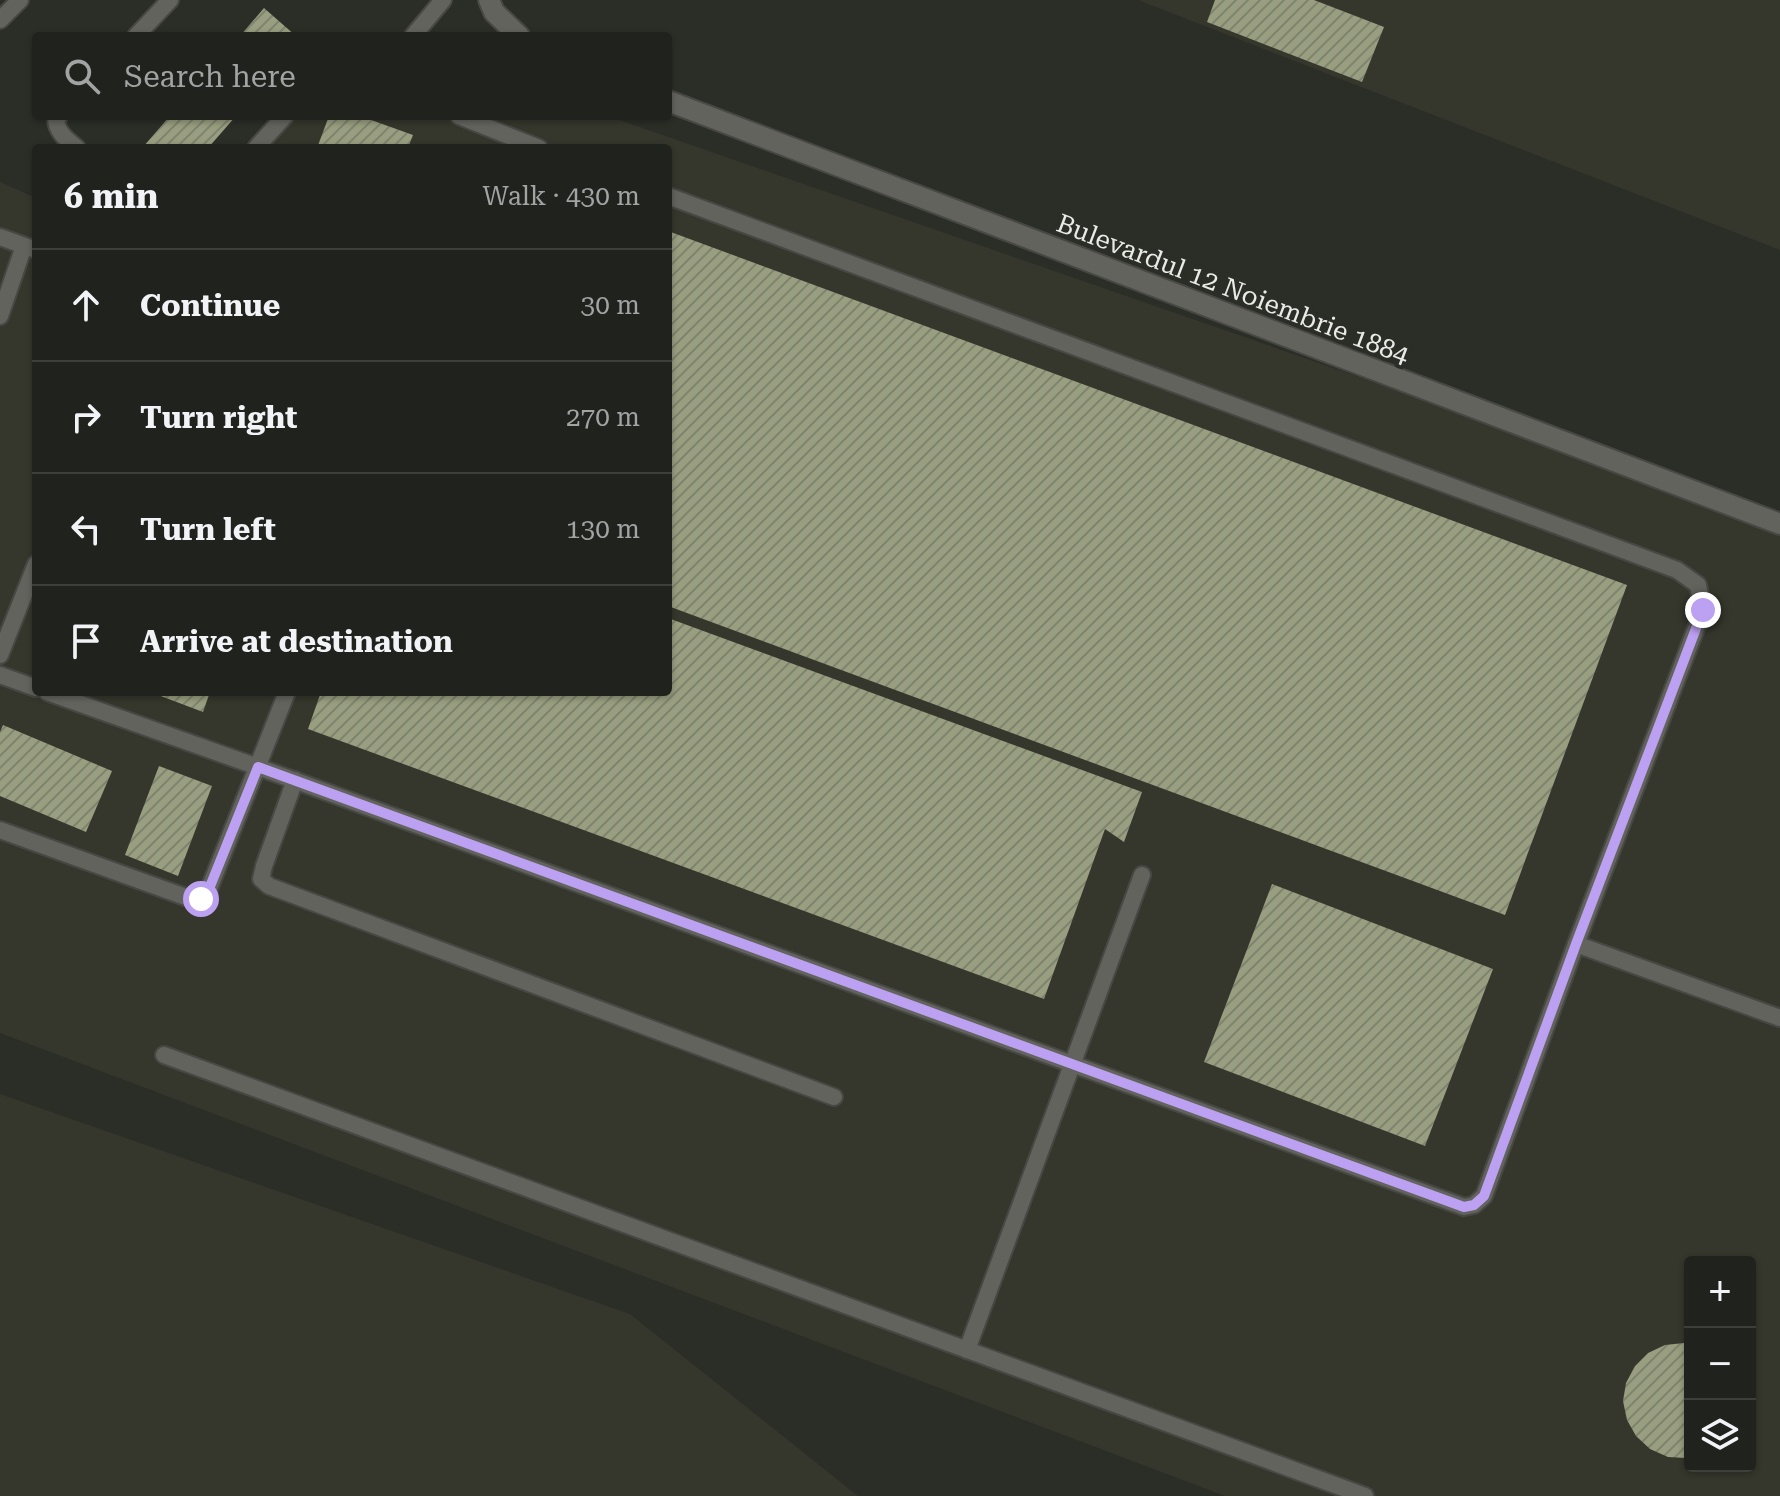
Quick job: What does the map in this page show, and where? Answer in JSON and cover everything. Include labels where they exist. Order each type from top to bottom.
[{"type":"street","points":[[489,0],[494,12],[515,32]]},
{"type":"street","name":"Bulevardul 12 Noiembrie 1884","points":[[672,103],[1780,524]]},
{"type":"lane","points":[[0,20],[20,0]]},
{"type":"lane","points":[[140,32],[170,0]]},
{"type":"lane","points":[[416,32],[443,0]]},
{"type":"lane","points":[[56,120],[63,136],[72,144]]},
{"type":"lane","points":[[260,144],[281,120]]},
{"type":"lane","points":[[465,120],[498,141]]},
{"type":"lane","points":[[58,696],[1464,1207],[1474,1205],[1484,1196],[1703,610],[1698,585],[1677,570],[672,197]]},
{"type":"lane","points":[[0,237],[30,248],[0,316]]},
{"type":"lane","points":[[0,655],[32,574]]},
{"type":"lane","points":[[0,675],[32,687]]},
{"type":"lane","points":[[0,830],[191,899],[201,899],[207,894],[285,696]]},
{"type":"lane","points":[[295,780],[264,866],[261,879],[269,886],[834,1097]]},
{"type":"lane","points":[[967,1350],[1142,875]]},
{"type":"lane","points":[[1576,944],[1780,1018]]},
{"type":"lane","points":[[164,1055],[1365,1496]]},
{"type":"shaded area","points":[[1138,0],[1780,0],[1780,250]]},
{"type":"shaded area","points":[[269,120],[620,120],[1780,523],[1780,1496],[1225,1496],[0,1033],[0,182],[32,196],[32,696],[672,696],[672,144],[247,144]]},
{"type":"shaded area","points":[[0,1094],[630,1314],[858,1496],[0,1496]]},
{"type":"building","points":[[1215,0],[1314,0],[1384,27],[1362,82],[1207,22]]},
{"type":"building","points":[[264,8],[291,32],[243,32]]},
{"type":"building","points":[[166,120],[232,120],[212,144],[146,144]]},
{"type":"building","points":[[328,120],[371,120],[413,135],[410,144],[318,144]]},
{"type":"building","points":[[672,232],[1627,585],[1505,915],[672,607]]},
{"type":"building","points":[[672,619],[1142,792],[1124,842],[1105,829],[1044,999],[308,729],[320,696],[672,696]]},
{"type":"building","points":[[161,696],[209,696],[203,712]]},
{"type":"building","points":[[3,725],[112,771],[86,832],[0,796],[0,732]]},
{"type":"building","points":[[159,766],[212,786],[178,876],[125,855]]},
{"type":"building","points":[[1272,884],[1493,969],[1425,1146],[1204,1062]]},
{"type":"building","points":[[1684,1343],[1684,1458],[1668,1457],[1650,1449],[1636,1436],[1627,1420],[1623,1401],[1626,1383],[1635,1366],[1648,1353],[1665,1345]]},
{"type":"route","points":[[201,899],[207,894],[258,767],[1464,1207],[1474,1205],[1484,1196],[1703,610]]}]
